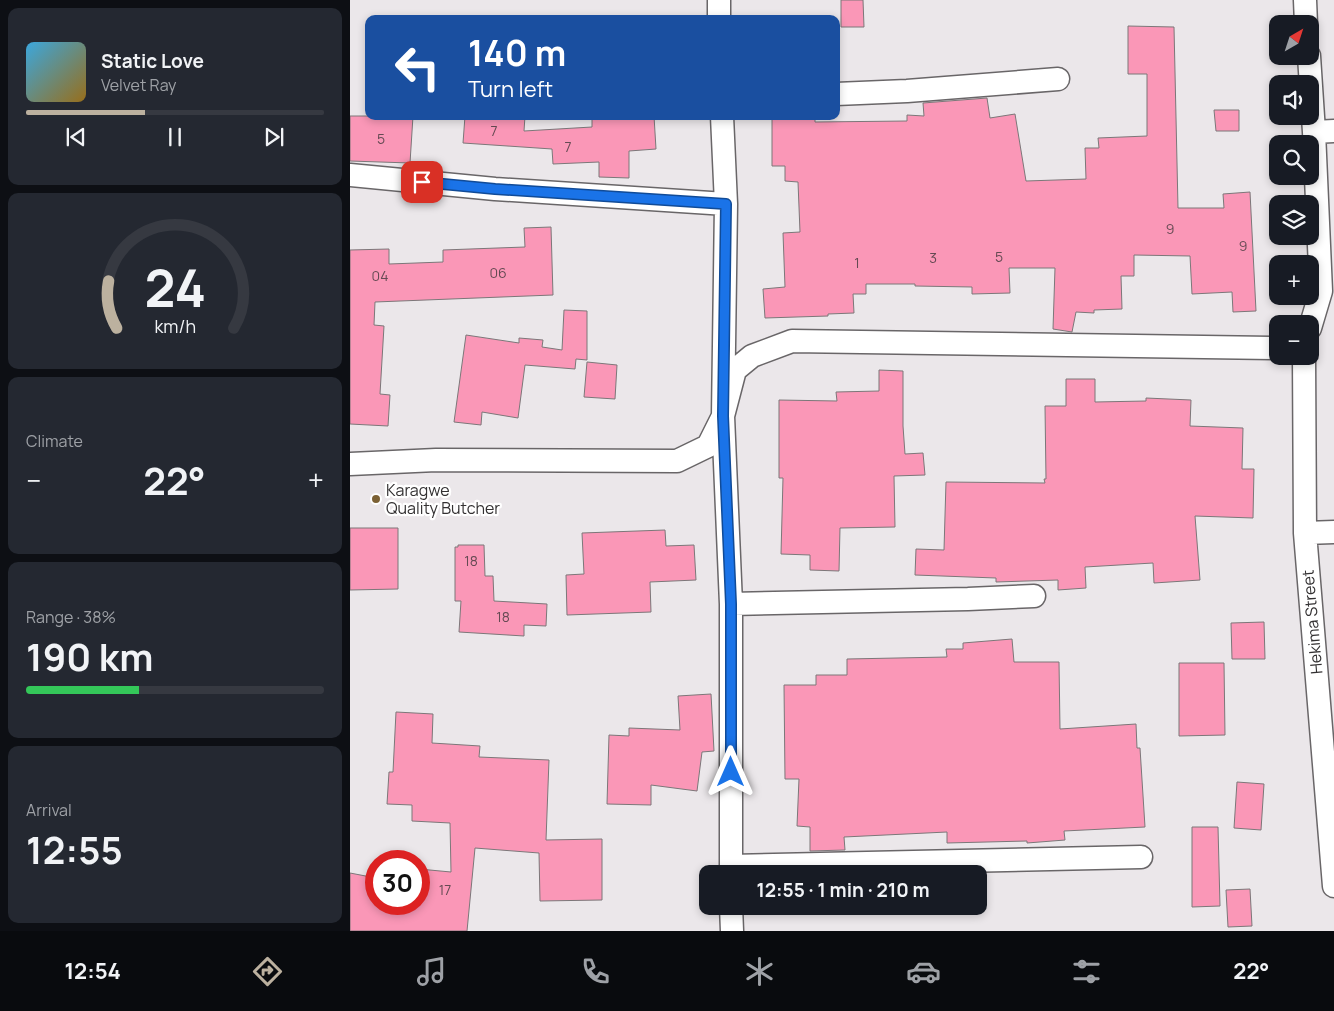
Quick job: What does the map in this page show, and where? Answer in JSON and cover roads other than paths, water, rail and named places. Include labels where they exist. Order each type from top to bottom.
[{"type":"street","points":[[719,0],[720,15]]},
{"type":"street","points":[[1305,0],[1306,15]]},
{"type":"street","points":[[1311,65],[1324,132],[1328,292],[1316,315]]},
{"type":"street","points":[[840,94],[1058,79]]},
{"type":"street","points":[[722,120],[726,204],[723,416],[731,604],[731,865]]},
{"type":"street","points":[[350,176],[495,189],[726,204]]},
{"type":"street","points":[[350,464],[436,460],[677,461],[708,446],[723,416],[735,370],[752,356],[792,341],[1269,348]]},
{"type":"street","name":"Hekima Street","points":[[1304,365],[1305,533],[1334,886]]},
{"type":"street","points":[[1305,533],[1334,532]]},
{"type":"street","points":[[731,604],[1034,596]]},
{"type":"street","points":[[902,865],[1141,858]]},
{"type":"street","points":[[732,915],[732,931]]},
{"type":"place","name":"Karagwe Quality Butcher","points":[[376,499]]}]
